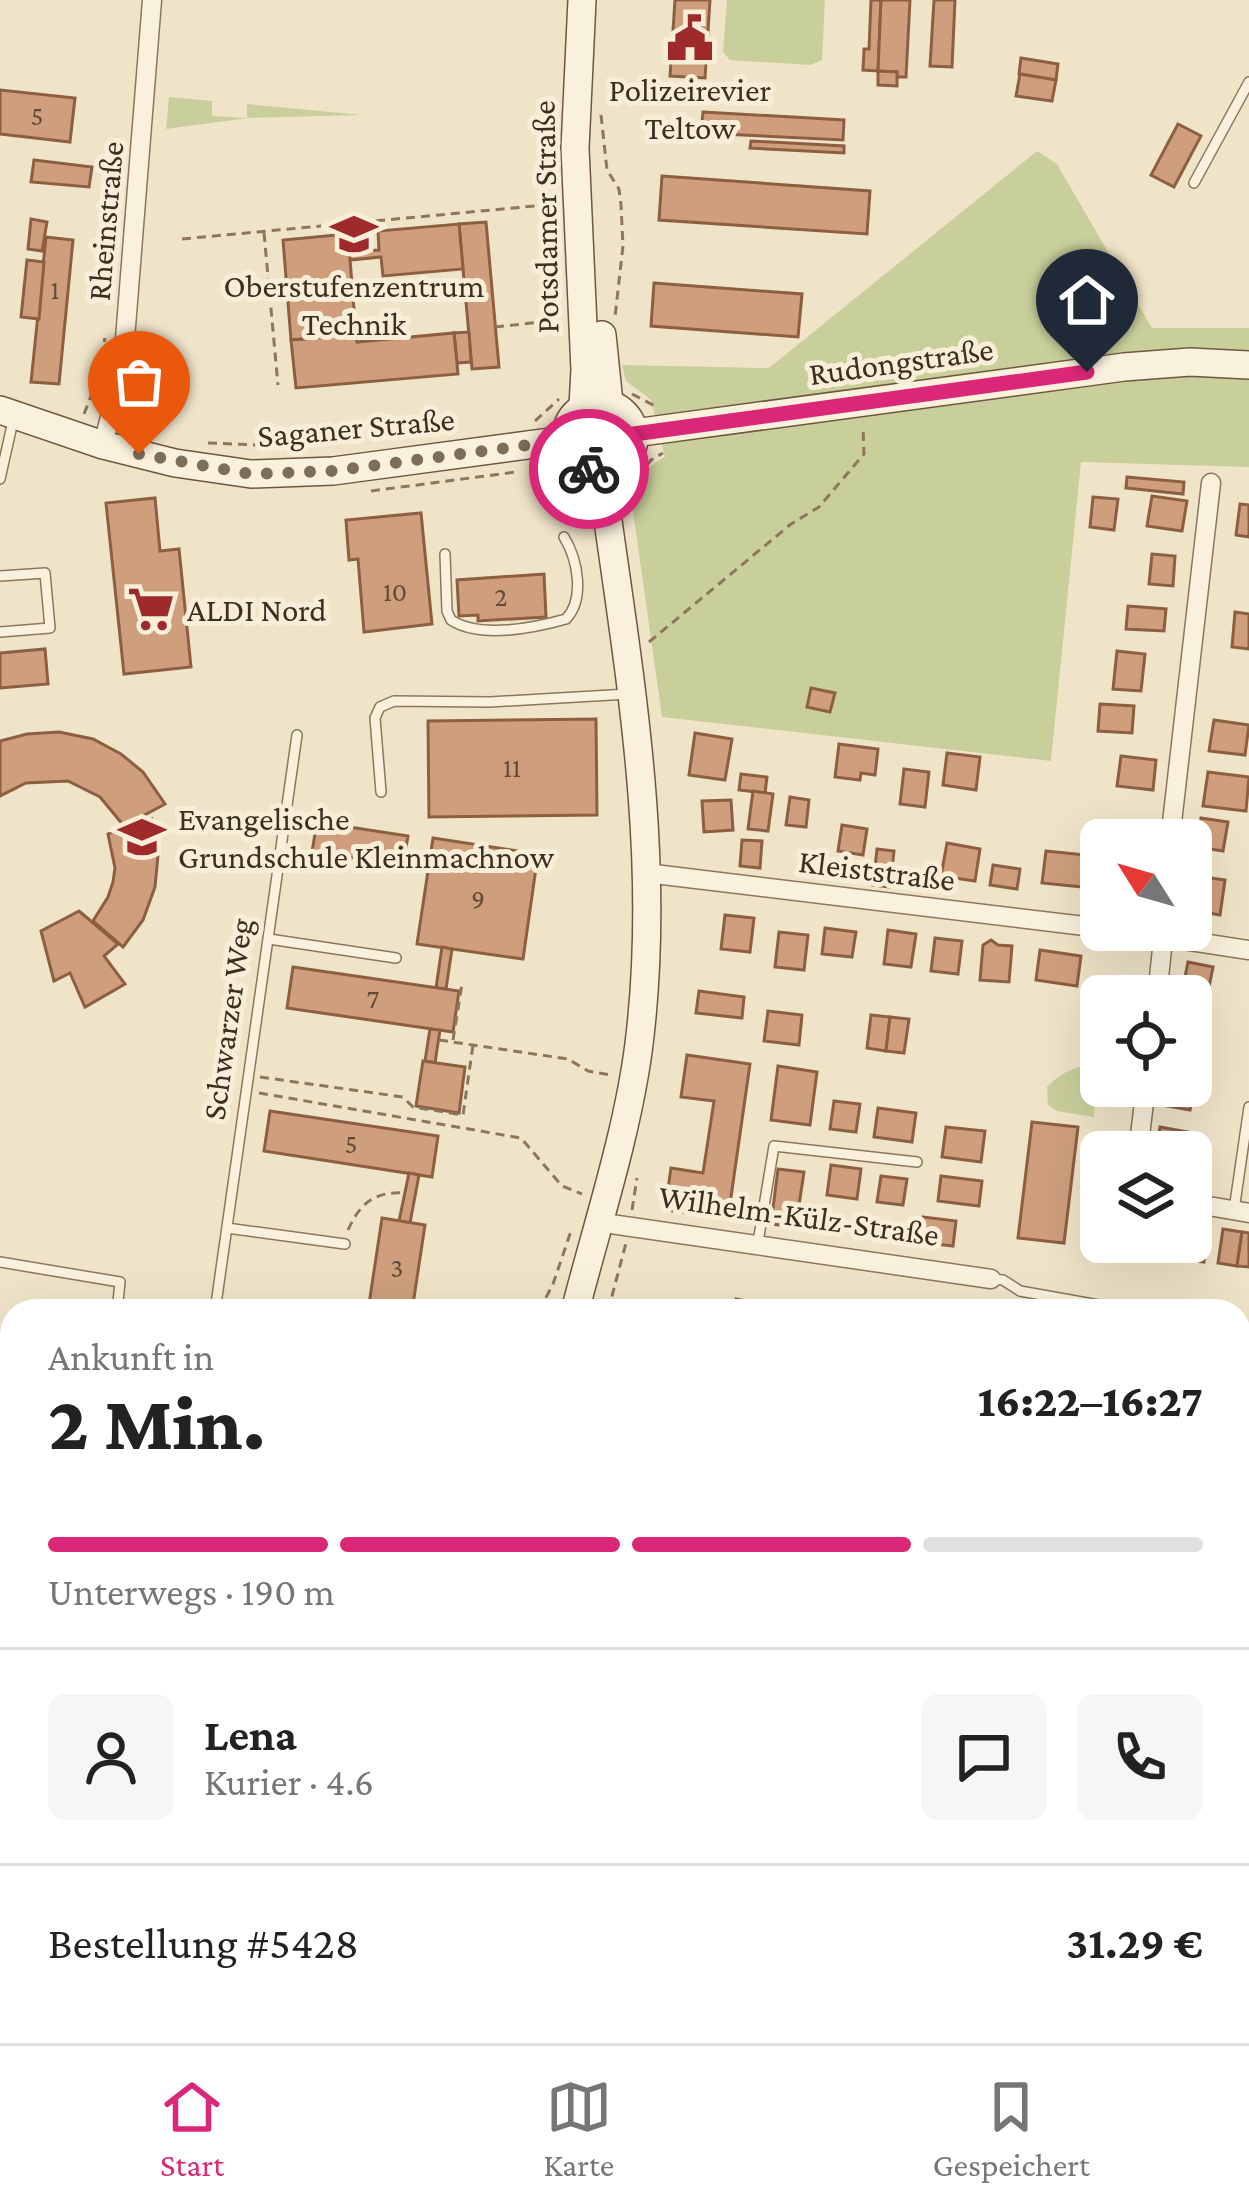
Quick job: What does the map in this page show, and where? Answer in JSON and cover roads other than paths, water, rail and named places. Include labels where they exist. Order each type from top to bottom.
[{"type":"street","name":"Rheinstraße","points":[[105,435],[123,364],[152,0]]},
{"type":"street","name":"Potsdamer Straße","points":[[582,13],[575,130],[583,318],[596,398]]},
{"type":"street","name":"Potsdamer Straße","points":[[566,440],[569,421],[596,398],[602,334],[593,107],[582,13]]},
{"type":"street","name":"Rudongstraße","points":[[634,434],[1124,367],[1190,362],[1249,365]]},
{"type":"street","points":[[566,440],[577,463],[601,471],[623,462],[634,434],[626,414],[596,398]]},
{"type":"street","name":"Saganer Straße","points":[[7,413],[105,435],[175,463],[251,474],[333,471],[566,440]]},
{"type":"street","points":[[576,1299],[583,1218],[639,1046],[646,945],[644,788],[601,471]]},
{"type":"street","points":[[1172,819],[1211,483]]},
{"type":"street","name":"Kleiststraße","points":[[646,873],[1080,925]]},
{"type":"street","points":[[1212,943],[1249,950]]},
{"type":"street","points":[[1212,1207],[1242,1212]]},
{"type":"street","name":"Wilhelm-Külz-Straße","points":[[583,1218],[991,1279]]},
{"type":"lane","points":[[1193,183],[1249,82]]},
{"type":"lane","name":"Saganer Straße","points":[[0,479],[7,413]]},
{"type":"lane","points":[[446,554],[451,620],[478,629],[546,625],[566,620],[578,598],[573,552],[564,537]]},
{"type":"lane","points":[[0,576],[46,573],[50,628],[0,632]]},
{"type":"lane","points":[[381,793],[375,718],[380,707],[394,701],[529,700],[630,668]]},
{"type":"lane","name":"Schwarzer Weg","points":[[217,1299],[297,735]]},
{"type":"lane","points":[[269,939],[397,958]]},
{"type":"lane","points":[[1242,1212],[1249,1107]]},
{"type":"lane","points":[[758,1247],[774,1146],[916,1162]]},
{"type":"lane","points":[[226,1228],[345,1244]]},
{"type":"lane","points":[[0,1262],[120,1282],[118,1299]]},
{"type":"lane","points":[[991,1279],[1003,1280],[1020,1292],[1061,1299]]},
{"type":"place","name":"Polizeirevier Teltow","points":[[690,38]]},
{"type":"place","name":"Oberstufenzentrum Technik","points":[[354,234]]},
{"type":"place","name":"ALDI Nord","points":[[151,609]]},
{"type":"place","name":"Evangelische Grundschule Kleinmachnow","points":[[142,837]]}]
